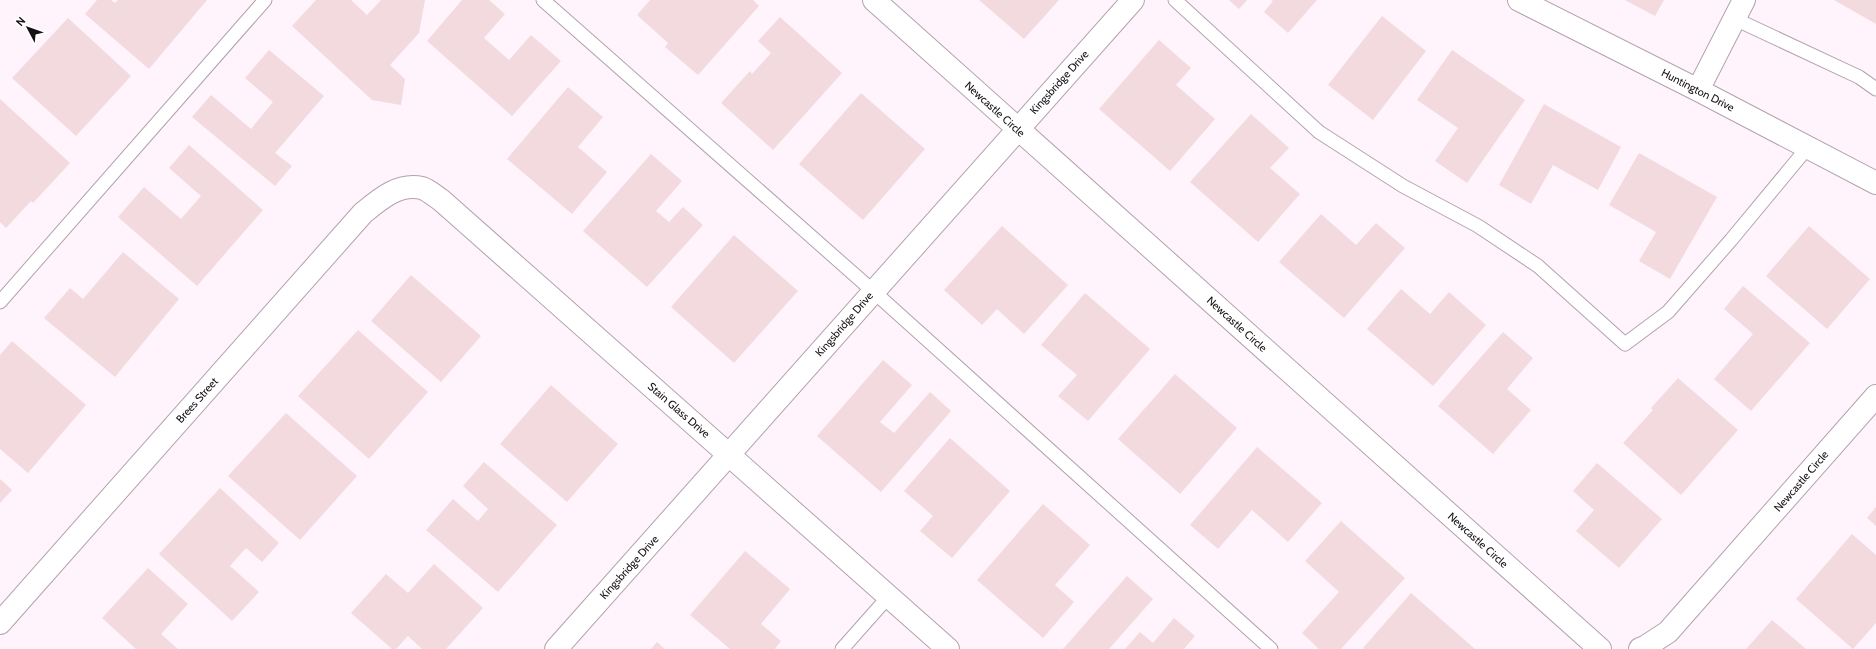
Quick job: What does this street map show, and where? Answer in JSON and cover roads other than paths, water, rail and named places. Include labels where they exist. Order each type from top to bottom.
[{"type":"street","name":"Newcastle Circle","points":[[874,0],[1600,649]]},
{"type":"street","name":"Kingsbridge Drive","points":[[556,649],[1133,0]]},
{"type":"street","name":"Huntington Drive","points":[[1519,0],[1698,90],[1876,183]]},
{"type":"street","points":[[1698,90],[1740,9]]},
{"type":"street","name":"Stain Glass Drive","points":[[402,188],[423,188],[441,200],[948,649]]},
{"type":"street","name":"Brees Street","points":[[0,623],[363,213],[383,197],[402,188]]},
{"type":"street","name":"Newcastle Circle","points":[[1640,649],[1668,632],[1876,396]]},
{"type":"lane","points":[[0,302],[265,0]]},
{"type":"lane","points":[[543,0],[873,291],[1271,649]]},
{"type":"lane","points":[[1175,0],[1319,132],[1403,186],[1478,226],[1538,266],[1625,344],[1668,312],[1731,240],[1808,147]]},
{"type":"lane","points":[[1740,9],[1876,88]]},
{"type":"lane","points":[[842,649],[889,596]]}]
